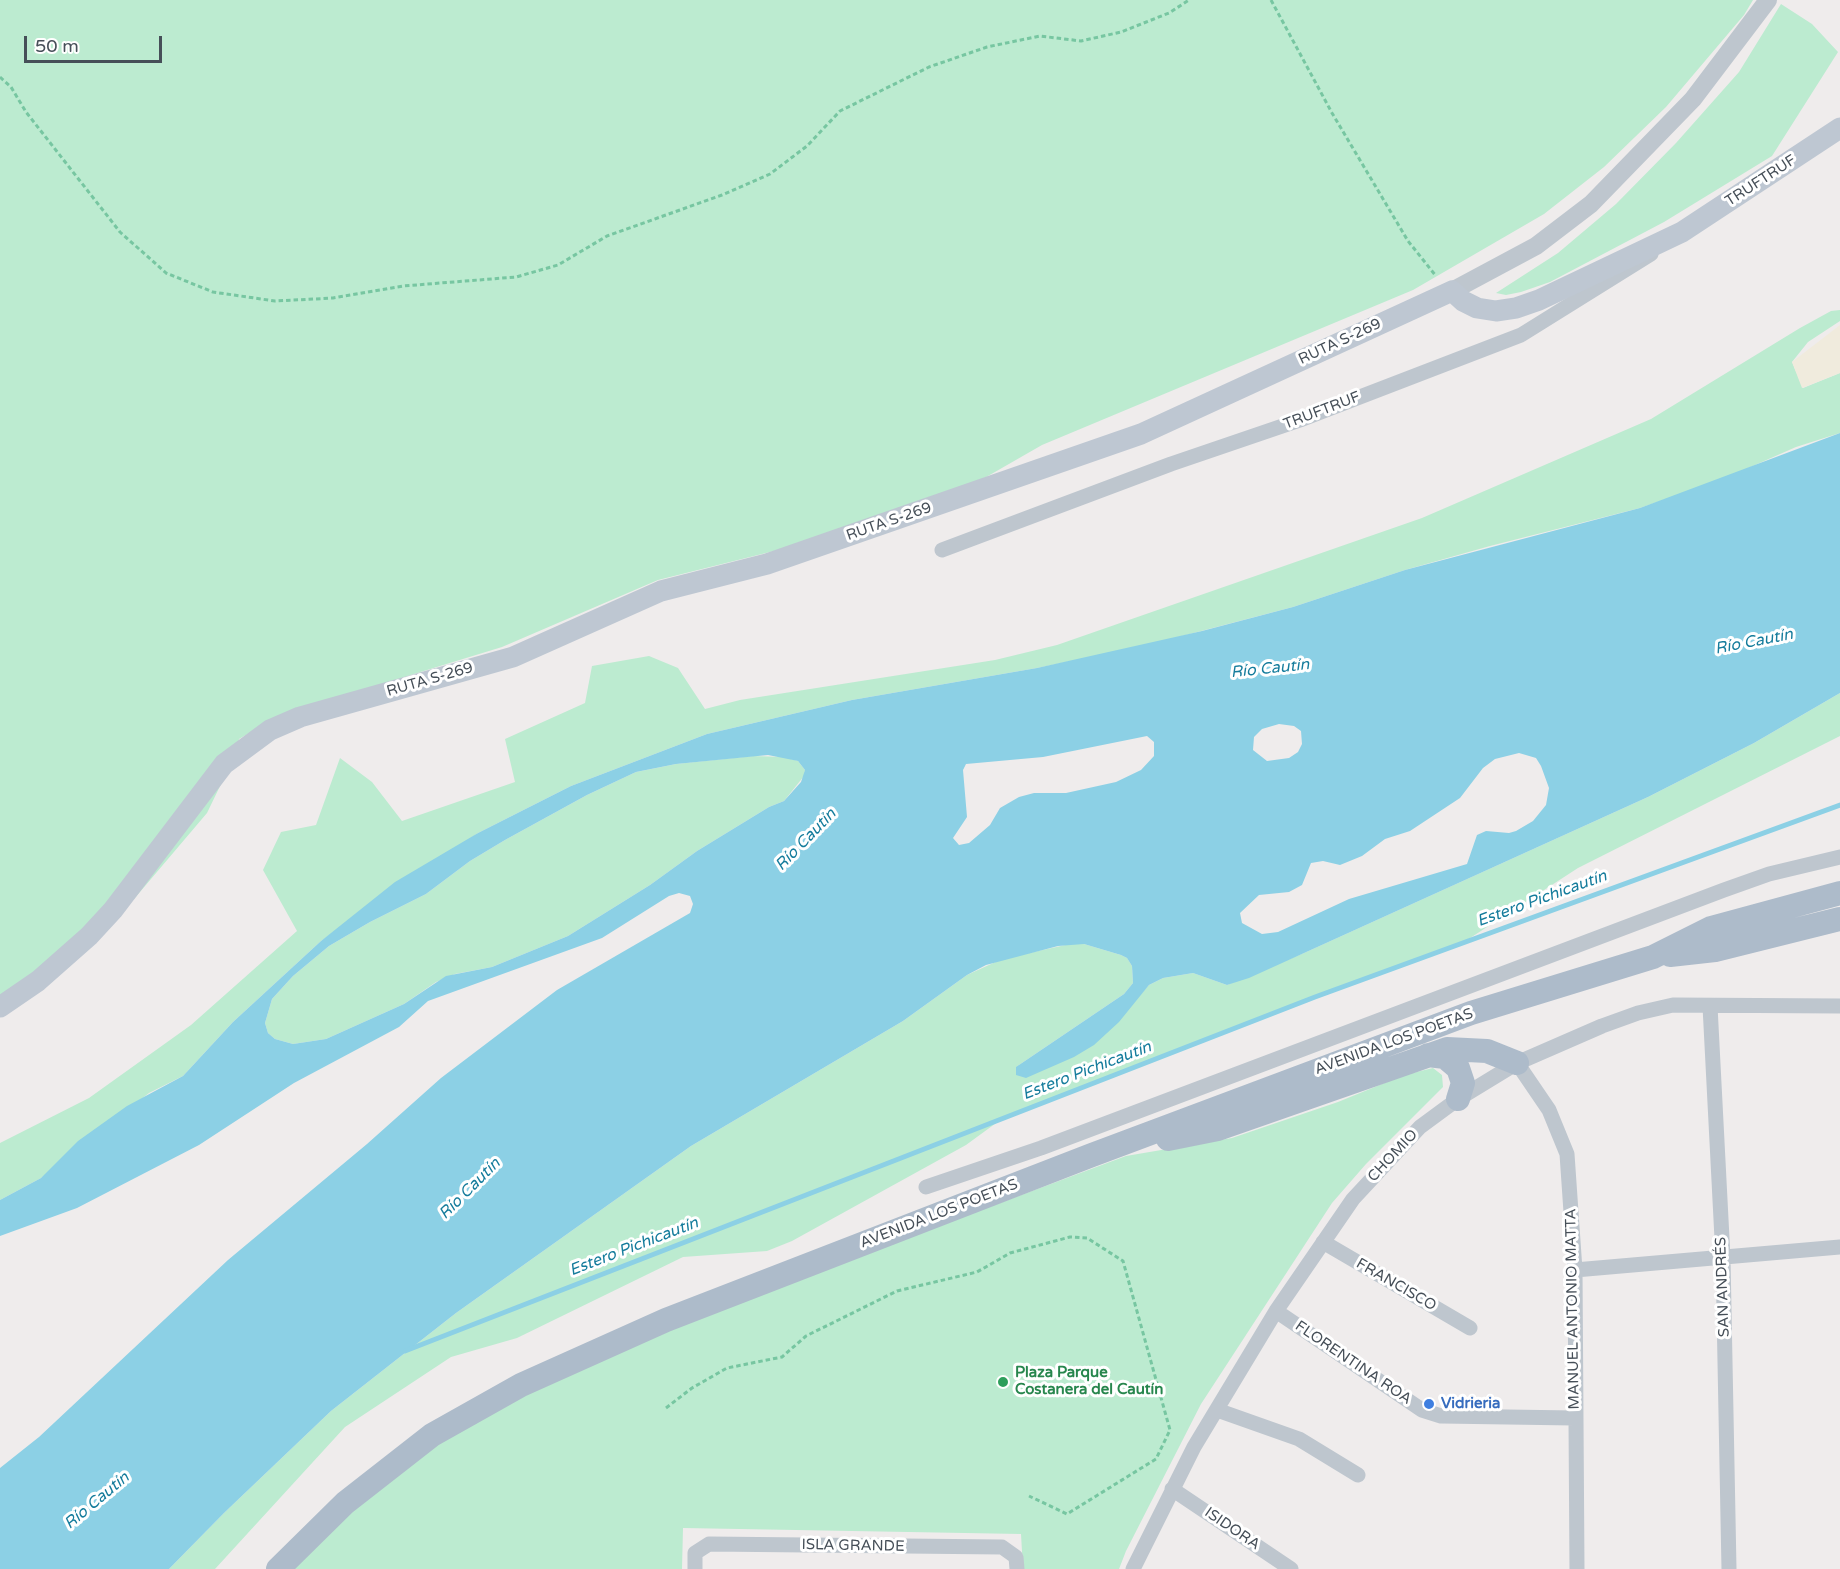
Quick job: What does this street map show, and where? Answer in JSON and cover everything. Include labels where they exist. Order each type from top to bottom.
[{"type":"main road","name":"TRUFTRUF","points":[[1452,291],[1463,301],[1477,308],[1496,311],[1516,308],[1539,300],[1682,232],[1840,129]]},
{"type":"main road","name":"RUTA S-269","points":[[0,1007],[38,981],[89,936],[113,910],[224,764],[270,730],[300,717],[513,657],[661,591],[767,564],[1141,434],[1452,291]]},
{"type":"main road","name":"AVENIDA LOS POETAS","points":[[278,1569],[345,1503],[432,1435],[521,1385],[666,1320],[1125,1143],[1471,1013],[1653,957],[1711,928],[1833,894]]},
{"type":"main road","name":"AVENIDA LOS POETAS","points":[[1653,957],[1715,950],[1840,919]]},
{"type":"main road","points":[[1125,1143],[1172,1139],[1218,1129],[1447,1049],[1474,1049],[1503,1056],[1517,1063]]},
{"type":"main road","points":[[1428,1055],[1445,1057],[1458,1068],[1463,1083],[1458,1099]]},
{"type":"street","name":"RUTA S-269","points":[[1452,291],[1536,246],[1598,198],[1693,99],[1768,0]]},
{"type":"street","name":"TRUFTRUF","points":[[942,550],[1171,464],[1300,420],[1521,335],[1633,267],[1682,232]]},
{"type":"street","points":[[926,1187],[1041,1148],[1757,878],[1840,857]]},
{"type":"street","name":"CHOMIO","points":[[1132,1569],[1172,1489],[1276,1311],[1353,1199],[1420,1127],[1458,1099],[1517,1063],[1638,1013],[1673,1005],[1840,1006]]},
{"type":"street","name":"SAN ANDRÉS","points":[[1710,1006],[1723,1258],[1729,1569]]},
{"type":"street","name":"MANUEL ANTONIO MATTA","points":[[1517,1063],[1549,1110],[1567,1154],[1575,1270],[1574,1418],[1577,1569]]},
{"type":"street","name":"FRANCISCO","points":[[1323,1242],[1470,1328]]},
{"type":"street","points":[[1575,1270],[1840,1247]]},
{"type":"street","name":"FLORENTINA ROA","points":[[1276,1311],[1422,1410],[1441,1416],[1574,1418]]},
{"type":"street","points":[[1217,1410],[1299,1439],[1358,1475]]},
{"type":"street","name":"ISIDORA","points":[[1172,1489],[1291,1569]]},
{"type":"street","name":"ISLA GRANDE","points":[[695,1561],[709,1544],[1002,1547],[1012,1553],[1017,1569]]},
{"type":"path","points":[[0,77],[11,87],[26,112],[120,232],[166,273],[213,292],[275,301],[333,298],[403,286],[516,277],[558,266],[607,236],[722,195],[770,174],[807,146],[840,111],[929,67],[987,47],[1040,36],[1081,41],[1121,32],[1169,13],[1189,0]]},
{"type":"path","points":[[1271,0],[1332,113],[1408,241],[1434,274],[1452,291]]},
{"type":"path","points":[[666,1408],[692,1388],[727,1368],[782,1357],[806,1336],[897,1291],[977,1272],[1010,1253],[1070,1238],[1087,1238],[1123,1262],[1170,1430],[1156,1459],[1067,1514],[1029,1496]]},
{"type":"green space","points":[[0,0],[1753,0],[1744,15],[1666,107],[1604,167],[1544,214],[1413,290],[1042,445],[981,480],[774,551],[658,580],[502,647],[275,718],[239,739],[237,751],[207,813],[134,899],[0,1011]]},
{"type":"green space","points":[[1781,4],[1812,24],[1838,52],[1772,156],[1664,222],[1550,282],[1521,292],[1506,295],[1496,293],[1558,253],[1616,204],[1676,143],[1739,72]]},
{"type":"green space","points":[[1840,310],[1840,321],[1808,342],[1792,362],[1803,388],[1840,373],[1840,433],[1796,447],[1721,480],[1640,508],[1490,546],[1405,570],[1293,607],[1140,647],[1037,668],[852,700],[707,734],[571,786],[478,833],[321,941],[233,1022],[183,1076],[149,1093],[41,1178],[0,1200],[0,1143],[89,1098],[191,1025],[297,931],[263,870],[281,832],[316,825],[340,758],[372,782],[402,821],[515,782],[505,739],[585,703],[592,666],[649,656],[678,668],[705,709],[740,700],[995,660],[1057,645],[1422,518],[1651,419],[1800,328],[1831,311]]},
{"type":"green space","points":[[1840,693],[1840,736],[1578,868],[1467,940],[1003,1118],[966,1145],[792,1241],[767,1251],[683,1257],[517,1338],[451,1357],[345,1427],[215,1569],[169,1569],[331,1411],[456,1313],[691,1146],[903,1021],[967,975],[1002,959],[1070,944],[1084,944],[1121,955],[1127,958],[1132,966],[1133,983],[1124,994],[1016,1067],[1138,997],[1149,985],[1163,978],[1193,973],[1227,985],[1304,953],[1648,797],[1754,743]]},
{"type":"green space","points":[[753,756],[784,757],[798,761],[805,770],[804,776],[784,801],[769,807],[697,851],[650,885],[568,936],[492,967],[455,974],[436,982],[404,1004],[326,1039],[293,1044],[275,1039],[268,1033],[265,1023],[272,999],[293,976],[329,946],[426,894],[470,861],[505,840],[587,795],[636,772],[676,764]]},
{"type":"green space","points":[[1433,1068],[1442,1075],[1443,1087],[1366,1164],[1332,1203],[1201,1404],[1119,1569],[1023,1569],[1021,1534],[683,1528],[682,1569],[289,1569],[352,1510],[444,1439],[525,1393],[637,1338],[1126,1156],[1232,1138],[1338,1102],[1404,1075]]},
{"type":"sand","points":[[1840,325],[1840,373],[1802,388],[1792,362]]},
{"type":"water","name":"Río Cautín","points":[[1840,433],[1840,693],[1754,743],[1648,797],[1249,978],[1227,985],[1193,973],[1163,978],[1149,985],[1119,1022],[1094,1045],[1074,1057],[1026,1078],[1016,1075],[1016,1067],[1124,994],[1133,983],[1132,966],[1127,958],[1121,955],[1084,944],[1058,946],[986,965],[967,975],[903,1021],[691,1146],[456,1313],[331,1411],[169,1569],[0,1569],[0,1468],[39,1437],[228,1260],[367,1144],[441,1078],[557,990],[690,913],[693,904],[690,896],[679,893],[669,896],[602,938],[428,1001],[399,1027],[294,1083],[199,1145],[77,1208],[0,1236],[0,1200],[41,1178],[78,1141],[127,1106],[183,1076],[233,1022],[321,941],[395,882],[478,833],[571,786],[707,734],[852,700],[1037,668],[1202,631],[1293,607],[1405,570],[1640,508]],"holes":[[[1279,724],[1294,726],[1301,731],[1302,744],[1298,752],[1289,758],[1267,761],[1253,750],[1254,737],[1262,729]],[[1147,736],[1154,742],[1154,756],[1141,770],[1116,782],[1066,793],[1034,793],[1019,797],[1000,808],[990,825],[969,843],[959,845],[953,838],[967,817],[963,770],[966,764],[1043,757]],[[1519,753],[1536,758],[1549,788],[1546,805],[1533,821],[1516,831],[1509,833],[1486,831],[1477,835],[1467,864],[1349,899],[1278,932],[1262,934],[1242,923],[1240,913],[1259,895],[1289,892],[1302,885],[1311,863],[1323,861],[1340,865],[1362,856],[1385,839],[1410,831],[1460,798],[1483,768],[1495,759]],[[768,755],[798,761],[805,770],[801,782],[784,801],[769,807],[697,851],[650,885],[568,936],[492,967],[446,976],[404,1004],[326,1039],[293,1044],[275,1039],[268,1033],[265,1023],[272,999],[293,976],[329,946],[426,894],[470,861],[587,795],[636,772],[676,764]]]},
{"type":"waterway","name":"Estero Pichicautín","points":[[405,1351],[1315,997],[1840,805]]},
{"type":"place","name":"Plaza Parque Costanera del Cautín","points":[[1003,1382]]},
{"type":"place","name":"Vidrieria","points":[[1429,1404]]}]
